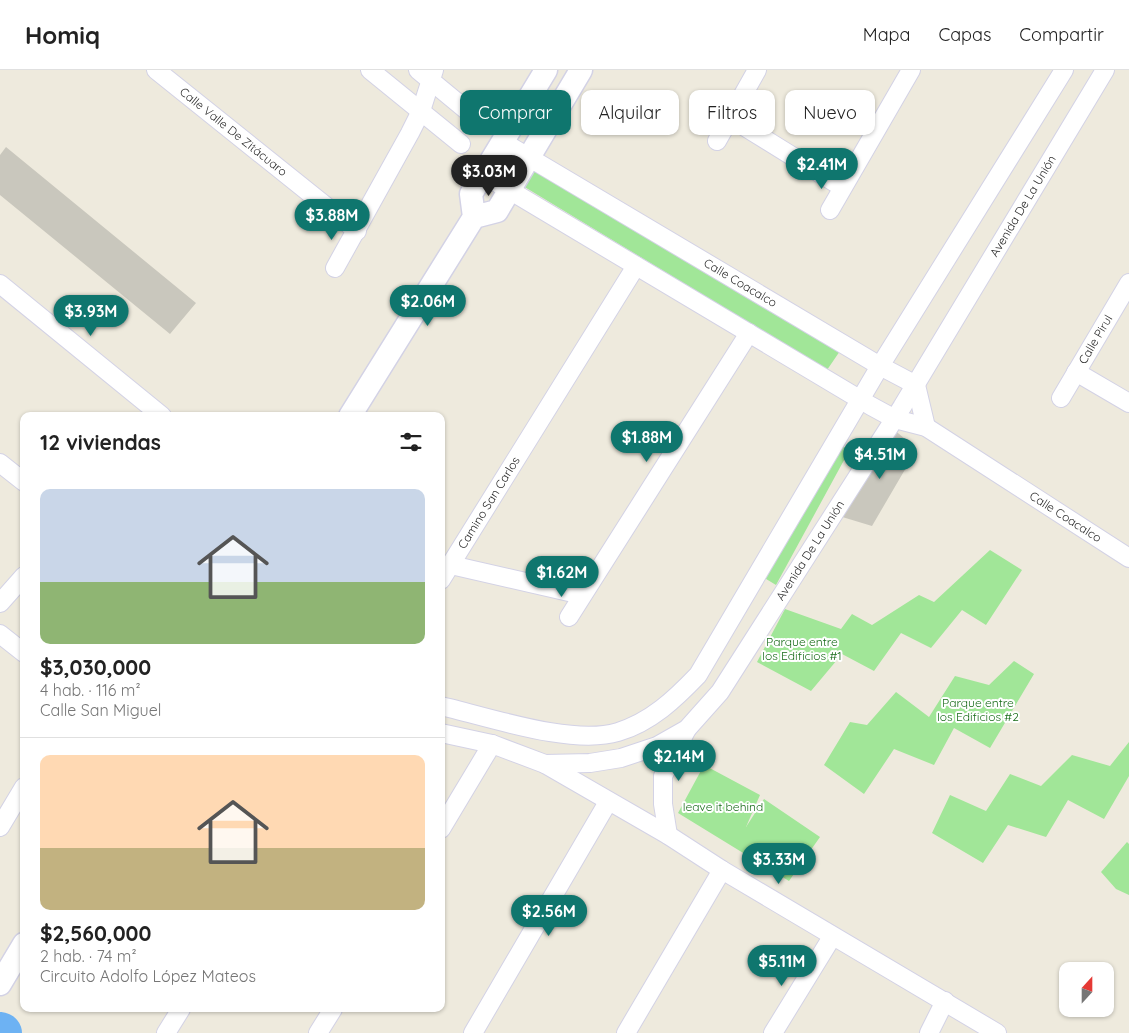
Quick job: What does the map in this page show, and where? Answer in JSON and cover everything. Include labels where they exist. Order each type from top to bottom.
[{"type":"street","name":"Calle Valle De Zitácuaro","points":[[156,70],[357,231]]},
{"type":"street","points":[[370,70],[461,144]]},
{"type":"street","points":[[352,412],[474,217],[471,194],[546,70]]},
{"type":"street","points":[[474,217],[497,211],[581,70]]},
{"type":"street","points":[[745,90],[757,70]]},
{"type":"street","points":[[830,210],[911,70]]},
{"type":"street","points":[[445,707],[546,730],[582,736],[617,732],[645,720],[672,702],[698,675],[880,366],[1064,70]]},
{"type":"street","name":"Avenida De La Unión","points":[[445,734],[492,744],[544,764],[590,763],[621,758],[657,746],[687,729],[720,692],[895,419],[1105,70]]},
{"type":"street","points":[[335,268],[357,231],[421,111],[427,73]]},
{"type":"street","points":[[427,73],[460,103]]},
{"type":"street","points":[[716,141],[719,135]]},
{"type":"street","points":[[758,135],[842,187]]},
{"type":"street","name":"Calle Coacalco","points":[[503,142],[880,366],[916,385]]},
{"type":"street","name":"Calle Coacalco","points":[[484,174],[860,400],[895,419],[926,427],[1129,558]]},
{"type":"street","name":"Camino San Carlos","points":[[582,595],[451,564],[636,266]]},
{"type":"street","name":"Calle Pirul","points":[[1061,398],[1129,283]]},
{"type":"street","points":[[0,284],[157,412]]},
{"type":"street","points":[[569,617],[749,333]]},
{"type":"street","name":"Calle Pirul","points":[[1076,372],[1129,403]]},
{"type":"street","points":[[916,385],[926,427]]},
{"type":"street","points":[[0,463],[20,479]]},
{"type":"street","points":[[445,574],[451,564]]},
{"type":"street","points":[[0,603],[20,580]]},
{"type":"street","points":[[0,634],[20,650]]},
{"type":"street","points":[[668,835],[663,804],[663,776],[687,729]]},
{"type":"street","points":[[445,822],[492,744]]},
{"type":"street","points":[[544,764],[668,835],[722,870],[997,1033]]},
{"type":"street","points":[[0,827],[20,793]]},
{"type":"street","points":[[473,1033],[608,802]]},
{"type":"street","points":[[626,1033],[722,870]]},
{"type":"street","points":[[774,1033],[832,936]]},
{"type":"street","points":[[0,984],[20,951]]},
{"type":"street","points":[[929,1033],[945,1001]]},
{"type":"street","points":[[166,1033],[179,1012]]},
{"type":"street","points":[[318,1033],[331,1012]]},
{"type":"green space","points":[[530,164],[840,351],[827,370],[523,186]]},
{"type":"green space","points":[[837,441],[849,451],[776,585],[761,576]]},
{"type":"green space","name":"Parque entre los Edificios #1","points":[[990,550],[1022,570],[986,625],[962,610],[931,648],[901,633],[874,671],[842,654],[811,691],[757,662],[785,609],[841,629],[852,614],[872,625],[919,595],[934,602]]},
{"type":"green space","name":"Parque entre los Edificios #2","points":[[1014,661],[1034,674],[990,748],[954,728],[934,765],[894,749],[864,794],[824,765],[850,722],[867,725],[896,692],[929,717],[955,676],[989,685]]},
{"type":"green space","points":[[1129,742],[1129,776],[1104,819],[1068,800],[1046,837],[1008,825],[983,863],[932,833],[950,795],[986,811],[1010,774],[1041,786],[1072,755],[1110,766]]},
{"type":"green space","name":"leave it behind","points":[[704,765],[760,795],[746,827],[764,799],[820,837],[789,881],[678,813]]},
{"type":"green space","points":[[1127,842],[1129,844],[1129,895],[1116,889],[1101,872]]},
{"type":"building","points":[[6,147],[196,303],[170,334],[0,195],[0,155]]},
{"type":"building","points":[[892,428],[917,449],[872,526],[839,516]]}]
